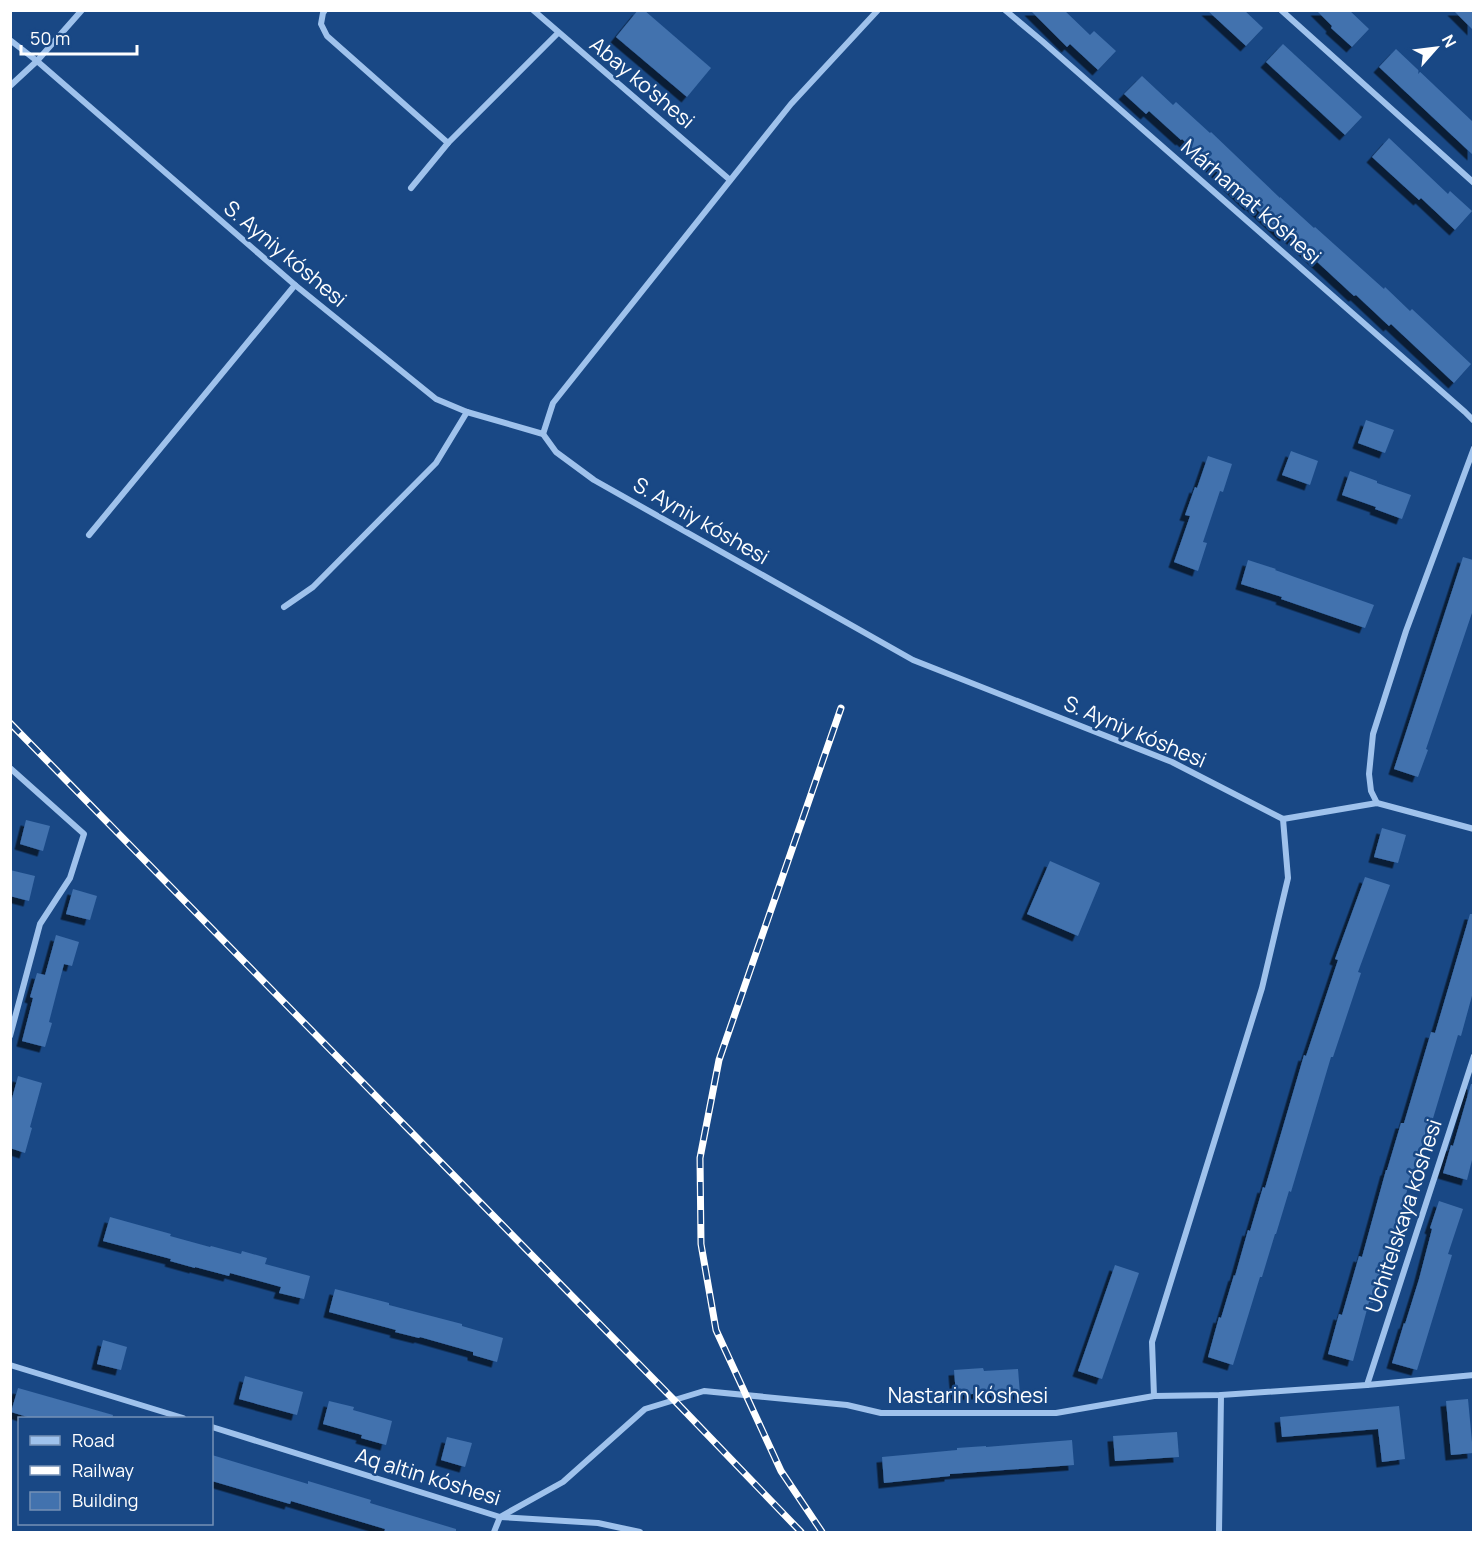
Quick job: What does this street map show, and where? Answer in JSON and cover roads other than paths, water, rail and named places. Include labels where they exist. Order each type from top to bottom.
[{"type":"street","points":[[10,86],[37,61],[82,10]]},
{"type":"street","points":[[325,10],[321,24],[327,36],[448,143]]},
{"type":"street","name":"Abay ko'shesi","points":[[533,10],[730,180]]},
{"type":"street","points":[[543,434],[553,403],[790,104],[878,10]]},
{"type":"street","name":"Márhamat kóshesi","points":[[1005,10],[1465,411],[1473,421]]},
{"type":"street","points":[[1281,10],[1473,183]]},
{"type":"street","points":[[411,188],[448,143],[558,33]]},
{"type":"street","name":"S. Ayniy kóshesi","points":[[10,40],[295,285],[435,399],[467,412],[543,434],[556,452],[594,480],[913,660],[1173,762],[1283,819]]},
{"type":"street","points":[[89,536],[295,285]]},
{"type":"street","points":[[284,607],[314,587],[436,463],[467,412]]},
{"type":"street","points":[[1377,803],[1371,791],[1369,774],[1373,734],[1406,631],[1473,447]]},
{"type":"street","points":[[10,768],[84,834],[70,878],[40,924],[10,1036]]},
{"type":"street","points":[[1154,1396],[1152,1342],[1262,987],[1288,878],[1283,819],[1377,803],[1473,829]]},
{"type":"street","name":"Uchitelskaya kóshesi","points":[[1367,1385],[1473,1056]]},
{"type":"street","points":[[10,1365],[177,1417]]},
{"type":"street","name":"Nastarin kóshesi","points":[[500,1517],[563,1482],[645,1409],[704,1391],[847,1405],[881,1413],[1056,1413],[1154,1396],[1221,1395],[1473,1375]]},
{"type":"street","points":[[1219,1533],[1221,1395]]},
{"type":"street","name":"Aq altin kóshesi","points":[[213,1427],[500,1517],[598,1523],[640,1533]]},
{"type":"street","points":[[494,1533],[500,1517]]},
{"type":"railway","points":[[822,1532],[781,1471],[716,1330],[701,1244],[700,1158],[719,1060],[841,708]]},
{"type":"railway","points":[[10,723],[801,1532]]}]
